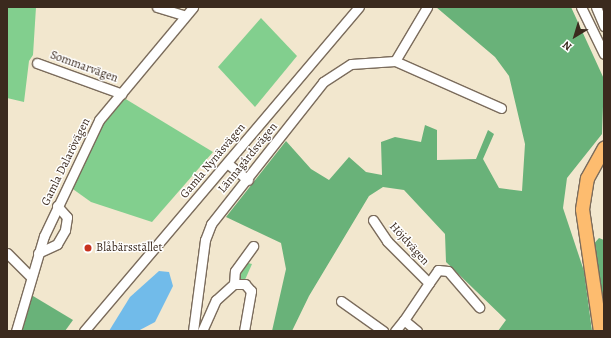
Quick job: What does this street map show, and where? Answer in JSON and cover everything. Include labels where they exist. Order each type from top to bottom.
[{"type":"highway","points":[[600,331],[582,209],[587,178],[604,147]]},
{"type":"street","points":[[157,7],[184,15]]},
{"type":"street","name":"Gamla Dalarövägen","points":[[16,331],[30,276],[38,253],[57,206],[99,120],[161,49],[184,15],[194,7]]},
{"type":"street","name":"Gamla Nynäsvägen","points":[[84,331],[359,7]]},
{"type":"street","points":[[395,61],[427,7]]},
{"type":"street","points":[[581,7],[604,54]]},
{"type":"street","points":[[596,7],[604,26]]},
{"type":"street","name":"Lännagårdsvägen","points":[[193,331],[207,233],[323,82],[350,64],[395,61],[501,108]]},
{"type":"street","name":"Sommarvägen","points":[[37,62],[122,94]]},
{"type":"street","points":[[227,163],[248,180]]},
{"type":"street","points":[[38,253],[57,244],[65,230],[67,217],[57,206]]},
{"type":"street","name":"Höjdvägen","points":[[373,220],[387,241],[429,283]]},
{"type":"street","points":[[234,284],[235,271],[253,246]]},
{"type":"street","points":[[7,253],[30,276]]},
{"type":"street","name":"Höjdvägen","points":[[395,331],[438,270],[448,271],[479,306]]},
{"type":"street","points":[[202,331],[216,300],[234,284],[246,284],[251,291],[244,331]]},
{"type":"street","points":[[341,301],[383,331]]},
{"type":"street","points":[[404,320],[417,331]]},
{"type":"green space","points":[[7,7],[36,7],[33,55],[29,61],[24,102],[7,98]]},
{"type":"green space","points":[[436,7],[571,7],[604,79],[602,134],[567,178],[563,208],[584,271],[592,331],[498,331],[506,320],[446,262],[445,234],[404,190],[383,187],[369,196],[309,296],[292,331],[272,331],[286,269],[281,243],[226,217],[286,141],[311,169],[329,180],[349,157],[366,172],[382,175],[381,142],[395,137],[421,142],[425,125],[437,130],[437,160],[476,159],[488,130],[494,134],[483,159],[499,188],[522,191],[525,144],[509,76],[495,57]]},
{"type":"green space","points":[[261,18],[297,56],[255,107],[218,67]]},
{"type":"green space","points":[[124,98],[213,152],[152,222],[91,202],[70,187],[103,123]]},
{"type":"green space","points":[[599,238],[604,240],[604,321],[591,247]]},
{"type":"green space","points":[[244,262],[252,264],[244,282],[236,282],[237,272]]},
{"type":"green space","points":[[28,293],[73,320],[65,331],[19,331]]},
{"type":"water","points":[[159,271],[169,272],[173,286],[155,322],[138,331],[109,331],[130,297]]},
{"type":"place","name":"Blåbärsstället","points":[[88,248]]}]
